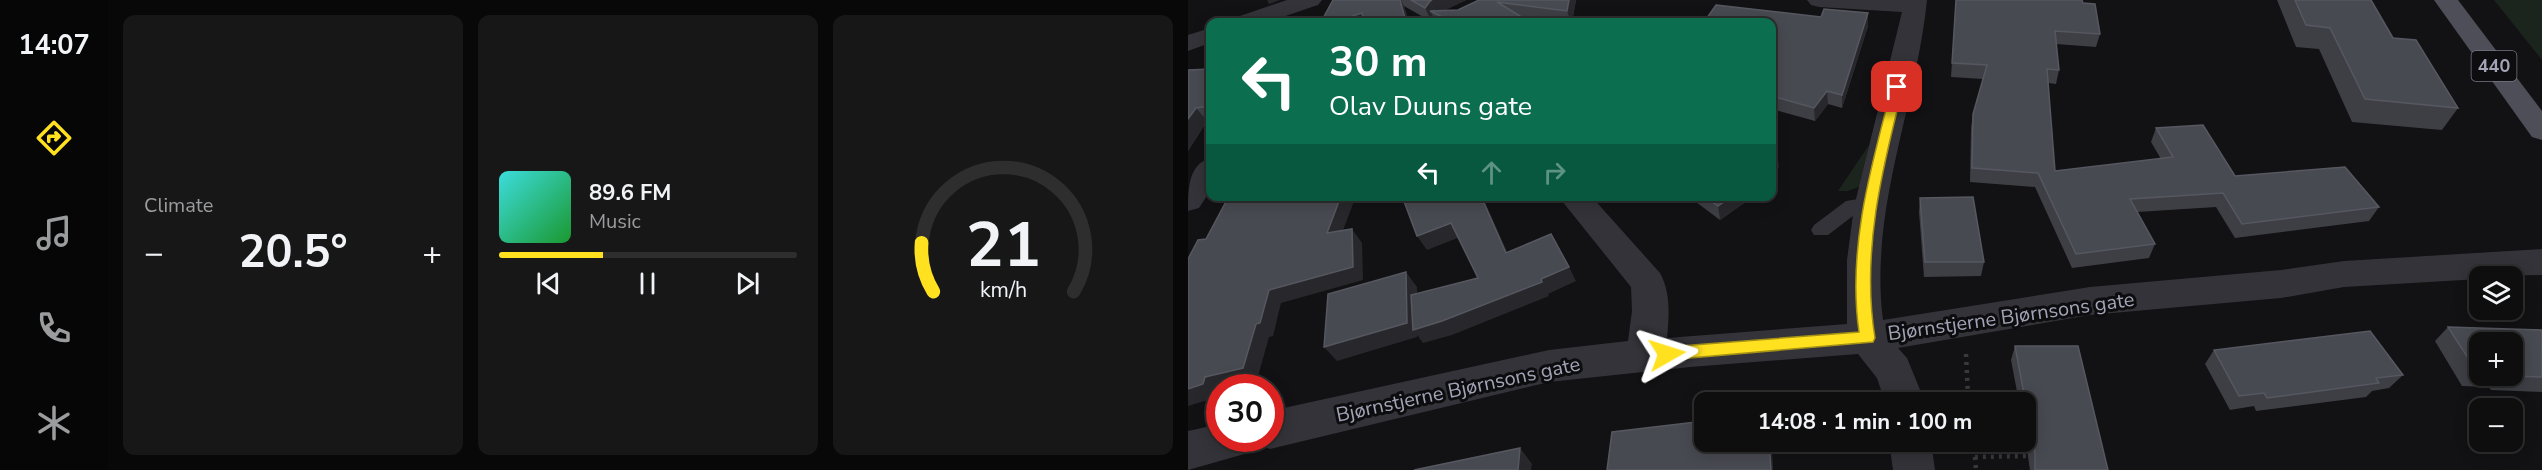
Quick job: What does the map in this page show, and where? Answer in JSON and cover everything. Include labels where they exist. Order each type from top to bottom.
[{"type":"main road","name":"440","points":[[2446,0],[2542,131]]},
{"type":"street","points":[[1258,18],[1310,0]]},
{"type":"street","points":[[1819,0],[1915,3],[1878,163],[1863,253],[1862,306],[1867,338],[1893,370],[1901,392]]},
{"type":"street","points":[[1188,44],[1206,37]]},
{"type":"street","points":[[1188,200],[1206,174]]},
{"type":"street","points":[[1577,201],[1648,283],[1651,297],[1650,321],[1644,357]]},
{"type":"street","name":"Bjørnstjerne Bjørnsons gate","points":[[1284,427],[1549,366],[1867,338],[2090,301],[2281,284],[2344,274],[2542,262]]},
{"type":"street","points":[[1188,451],[1206,446]]},
{"type":"street","points":[[1912,452],[1914,470]]},
{"type":"lane","points":[[1821,230],[1853,206],[1871,204]]},
{"type":"path","points":[[1968,368],[1969,392]]},
{"type":"path","points":[[1974,452],[1976,470]]},
{"type":"path","points":[[1975,457],[2028,456]]},
{"type":"shaded area","points":[[2494,0],[2542,0],[2542,60]]},
{"type":"shaded area","points":[[1869,145],[1861,186],[1848,191],[1838,191]]},
{"type":"building","points":[[1333,0],[1400,0],[1405,18],[1363,18],[1362,13],[1346,18],[1323,18]]},
{"type":"building","points":[[1411,0],[1432,0],[1425,8]]},
{"type":"building","points":[[1479,0],[1569,0],[1567,11],[1497,2],[1523,18],[1445,18],[1430,11],[1458,10]]},
{"type":"building","points":[[1956,0],[2082,0],[2083,3],[2095,4],[2100,34],[2055,31],[2059,70],[2047,69],[2055,171],[2173,157],[2156,128],[2203,125],[2235,176],[2345,167],[2379,207],[2242,224],[2223,193],[2130,199],[2155,244],[2076,254],[2038,173],[1972,168],[1973,114],[1987,65],[1952,63]]},
{"type":"building","points":[[2295,0],[2371,0],[2393,38],[2416,40],[2458,108],[2365,99],[2330,28],[2306,25]]},
{"type":"building","points":[[1716,5],[1821,17],[1824,9],[1868,13],[1842,95],[1827,91],[1814,108],[1776,97],[1776,18],[1707,18]]},
{"type":"building","points":[[1206,69],[1206,107],[1196,108],[1188,119],[1188,70]]},
{"type":"building","points":[[1973,197],[1984,262],[1925,262],[1920,198]]},
{"type":"building","points":[[1226,201],[1339,201],[1327,233],[1352,229],[1353,267],[1269,290],[1260,323],[1256,324],[1243,368],[1218,374],[1206,374],[1203,384],[1188,389],[1188,259],[1198,240],[1206,239]]},
{"type":"building","points":[[1404,201],[1483,201],[1506,253],[1551,234],[1569,267],[1541,279],[1542,282],[1413,330],[1411,295],[1478,278],[1451,223],[1417,236]]},
{"type":"building","points":[[1711,201],[1725,201],[1718,206]]},
{"type":"building","points":[[1406,272],[1407,323],[1324,347],[1328,294]]},
{"type":"building","points":[[2448,327],[2542,330],[2542,377],[2523,376],[2523,332],[2469,332],[2469,360]]},
{"type":"building","points":[[2370,331],[2403,375],[2376,378],[2379,383],[2267,398],[2264,393],[2239,396],[2214,350]]},
{"type":"building","points":[[2015,346],[2078,346],[2108,470],[2035,470],[2036,392],[2024,392]]},
{"type":"building","points":[[1694,422],[1694,452],[1770,452],[1771,470],[1607,470],[1612,432]]},
{"type":"building","points":[[1520,448],[1518,470],[1414,470]]},
{"type":"route","points":[[1667,354],[1867,338],[1862,306],[1863,253],[1878,163],[1897,87]]}]
